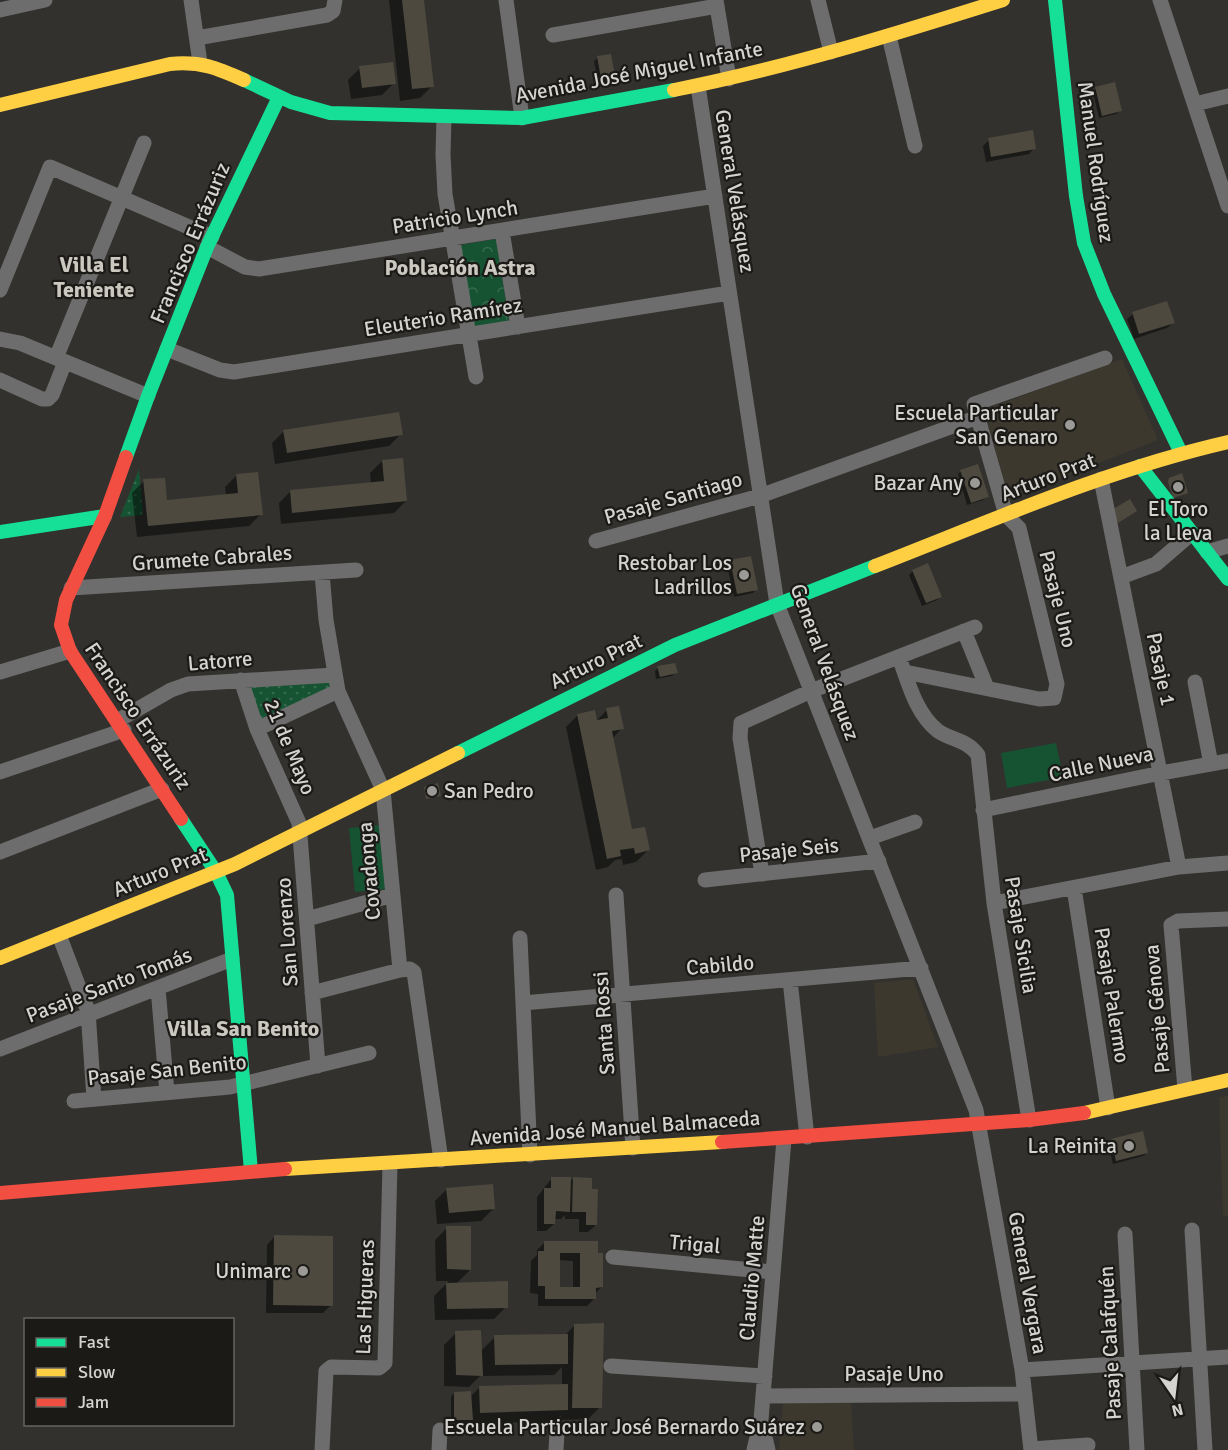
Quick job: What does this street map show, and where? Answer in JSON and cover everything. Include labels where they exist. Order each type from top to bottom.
[{"type":"street","points":[[0,10],[23,2],[45,0]]},
{"type":"street","points":[[191,0],[200,63]]},
{"type":"street","points":[[506,0],[522,118]]},
{"type":"street","points":[[818,0],[831,52]]},
{"type":"street","name":"Avenida José Miguel Infante","points":[[0,105],[170,64],[200,63],[225,70],[279,97],[316,110],[359,115],[522,118],[729,79],[889,36],[1003,0]]},
{"type":"street","name":"Manuel Rodríguez","points":[[1055,0],[1076,196],[1084,243],[1104,294],[1181,453]]},
{"type":"street","points":[[1160,0],[1228,206]]},
{"type":"street","points":[[553,35],[716,3],[729,79]]},
{"type":"street","points":[[197,38],[327,15],[334,6]]},
{"type":"street","points":[[889,36],[915,146]]},
{"type":"street","name":"General Velásquez","points":[[698,86],[777,604],[973,1100],[979,1124]]},
{"type":"street","points":[[1195,104],[1228,96]]},
{"type":"street","name":"Francisco Errázuriz","points":[[251,1171],[227,895],[216,872],[70,651],[61,625],[63,608],[105,516],[148,396],[210,242],[279,97]]},
{"type":"street","points":[[268,119],[279,115],[316,110]]},
{"type":"street","points":[[444,117],[443,175],[451,239],[476,377]]},
{"type":"street","points":[[0,380],[42,399],[48,399],[52,395],[61,360],[144,143]]},
{"type":"street","name":"Patricio Lynch","points":[[0,290],[50,167],[122,198],[210,242],[246,267],[259,269],[714,196]]},
{"type":"street","points":[[502,231],[518,327]]},
{"type":"street","name":"Eleuterio Ramírez","points":[[167,349],[213,368],[234,372],[729,293]]},
{"type":"street","points":[[0,339],[20,343],[148,396]]},
{"type":"street","points":[[978,417],[974,404],[1105,358]]},
{"type":"street","name":"Pasaje Santiago","points":[[596,542],[760,496],[978,417]]},
{"type":"street","name":"Pasaje Uno","points":[[978,417],[1006,515],[1019,528],[1057,684],[1054,698],[1039,699],[987,688]]},
{"type":"street","name":"Arturo Prat","points":[[0,958],[216,872],[675,645],[1101,479],[1181,453],[1228,442]]},
{"type":"street","points":[[1140,466],[1228,579]]},
{"type":"street","name":"Pasaje 1","points":[[1101,479],[1179,867]]},
{"type":"street","points":[[0,532],[105,516]]},
{"type":"street","points":[[82,535],[98,532]]},
{"type":"street","points":[[1121,577],[1156,564],[1192,533]]},
{"type":"street","points":[[1207,552],[1228,546]]},
{"type":"street","name":"Grumete Cabrales","points":[[71,588],[356,570]]},
{"type":"street","name":"Covadonga","points":[[322,573],[326,620],[338,691],[383,790],[400,970]]},
{"type":"street","points":[[762,874],[739,732],[741,723],[811,691],[970,629],[987,688],[905,672],[899,657]]},
{"type":"street","points":[[0,672],[70,651]]},
{"type":"street","name":"Pasaje Sicilia","points":[[905,672],[919,709],[938,731],[970,745],[978,755],[994,903],[1029,1120]]},
{"type":"street","name":"Latorre","points":[[0,772],[120,725],[182,685],[334,675]]},
{"type":"street","name":"21 de Mayo","points":[[241,680],[257,729],[296,815],[300,831]]},
{"type":"street","points":[[1195,682],[1211,764]]},
{"type":"street","points":[[257,729],[338,691]]},
{"type":"street","name":"Calle Nueva","points":[[983,810],[1228,761]]},
{"type":"street","points":[[0,852],[162,789]]},
{"type":"street","name":"Pasaje Seis","points":[[870,838],[915,822]]},
{"type":"street","name":"San Lorenzo","points":[[300,831],[318,1066]]},
{"type":"street","name":"Pasaje Seis","points":[[705,880],[879,861]]},
{"type":"street","points":[[994,903],[1179,867],[1228,863]]},
{"type":"street","name":"Pasaje Palermo","points":[[1074,888],[1108,1108]]},
{"type":"street","points":[[307,920],[393,895]]},
{"type":"street","name":"Santa Rossi","points":[[616,895],[633,1148]]},
{"type":"street","name":"Pasaje Génova","points":[[1185,1089],[1171,925],[1178,921],[1228,919]]},
{"type":"street","points":[[59,935],[89,1015],[94,1099]]},
{"type":"street","points":[[520,938],[530,1155]]},
{"type":"street","name":"Pasaje Santo Tomás","points":[[0,1049],[232,959]]},
{"type":"street","points":[[312,993],[410,969],[415,976],[441,1161]]},
{"type":"street","name":"Cabildo","points":[[523,1003],[921,969]]},
{"type":"street","points":[[790,980],[807,1137]]},
{"type":"street","points":[[159,988],[167,1092]]},
{"type":"street","name":"Pasaje San Benito","points":[[74,1101],[243,1084],[369,1053]]},
{"type":"street","name":"Avenida José Manuel Balmaceda","points":[[0,1193],[251,1171],[441,1161],[1029,1120],[1108,1108],[1228,1080]]},
{"type":"street","name":"General Vergara","points":[[979,1124],[1022,1370],[1031,1449]]},
{"type":"street","name":"Claudio Matte","points":[[754,1450],[761,1420],[784,1138]]},
{"type":"street","name":"Las Higueras","points":[[322,1450],[326,1371],[331,1367],[379,1368],[385,1363],[390,1164]]},
{"type":"street","points":[[1192,1230],[1205,1450]]},
{"type":"street","name":"Pasaje Calafquén","points":[[1125,1234],[1137,1450]]},
{"type":"street","name":"Trigal","points":[[613,1257],[773,1272]]},
{"type":"street","points":[[1022,1370],[1228,1357]]},
{"type":"street","points":[[611,1366],[765,1376]]},
{"type":"street","name":"Pasaje Uno","points":[[763,1396],[1025,1394]]},
{"type":"street","name":"Claudio Matte","points":[[761,1420],[768,1450]]},
{"type":"street","points":[[439,1450],[440,1430]]},
{"type":"street","points":[[556,1450],[557,1432]]},
{"type":"street","points":[[1031,1449],[1088,1445]]},
{"type":"shaded area","name":"Escuela Particular San Genaro","points":[[1122,359],[1158,440],[1009,498],[984,410]]},
{"type":"shaded area","points":[[913,979],[938,1047],[878,1057],[874,983]]},
{"type":"shaded area","points":[[1228,1096],[1228,1216],[1223,1216],[1219,1097]]},
{"type":"shaded area","name":"Escuela Particular José Bernardo Suárez","points":[[783,1403],[851,1403],[854,1450],[779,1450]]},
{"type":"green space","points":[[496,239],[509,321],[473,327],[460,245]]},
{"type":"green space","points":[[139,469],[143,515],[120,517]]},
{"type":"green space","points":[[329,681],[330,688],[260,722],[249,685]]},
{"type":"green space","points":[[1056,743],[1063,777],[1007,788],[1001,753]]},
{"type":"green space","points":[[381,825],[387,889],[355,892],[349,828]]},
{"type":"building","points":[[402,0],[424,0],[434,87],[412,89]]},
{"type":"building","points":[[611,54],[615,76],[601,79],[597,56]]},
{"type":"building","points":[[393,62],[396,84],[362,88],[359,66]]},
{"type":"building","points":[[1115,82],[1122,111],[1102,116],[1095,87]]},
{"type":"building","points":[[1033,130],[1036,149],[991,157],[988,138]]},
{"type":"building","points":[[1167,301],[1175,323],[1139,334],[1132,312]]},
{"type":"building","points":[[399,412],[403,435],[287,453],[283,430]]},
{"type":"building","points":[[403,458],[407,501],[292,513],[290,490],[384,481],[382,460]]},
{"type":"building","name":"Bazar Any","points":[[978,464],[989,497],[971,503],[960,470]]},
{"type":"building","points":[[258,472],[263,515],[148,526],[143,479],[165,478],[167,500],[238,493],[236,474]]},
{"type":"building","name":"El Toro la Lleva","points":[[1182,473],[1188,493],[1173,498],[1169,478]]},
{"type":"building","points":[[1130,499],[1137,511],[1118,523],[1110,511]]},
{"type":"building","name":"Restobar Los Ladrillos","points":[[751,556],[758,590],[737,594],[730,560]]},
{"type":"building","points":[[928,563],[942,597],[926,603],[912,570]]},
{"type":"building","points":[[675,663],[678,673],[660,677],[657,666]]},
{"type":"building","points":[[619,706],[624,729],[612,731],[632,829],[645,827],[650,850],[635,854],[634,848],[620,850],[621,856],[607,859],[577,714],[595,710],[597,720],[608,718],[606,708]]},
{"type":"building","name":"San Pedro","points":[[438,783],[441,796],[426,799],[424,787]]},
{"type":"building","name":"La Reinita","points":[[1143,1131],[1148,1153],[1116,1161],[1111,1139]]},
{"type":"building","points":[[551,1177],[571,1177],[570,1212],[556,1211],[555,1224],[544,1224],[544,1188],[551,1188]]},
{"type":"building","points":[[573,1177],[592,1178],[592,1189],[598,1189],[597,1225],[586,1225],[586,1212],[572,1212]]},
{"type":"building","points":[[493,1184],[495,1209],[449,1213],[446,1188]]},
{"type":"building","points":[[446,1226],[471,1226],[471,1270],[447,1269]]},
{"type":"building","name":"Unimarc","points":[[274,1235],[333,1236],[333,1306],[273,1305]]},
{"type":"building","points":[[544,1241],[598,1241],[598,1253],[603,1253],[603,1287],[596,1288],[596,1299],[545,1299],[545,1286],[538,1286],[538,1251],[544,1251]],"holes":[[[560,1253],[580,1253],[580,1287],[560,1287]]]},
{"type":"building","points":[[508,1281],[508,1308],[447,1309],[446,1283]]},
{"type":"building","points":[[604,1323],[602,1408],[572,1408],[574,1324]]},
{"type":"building","points":[[481,1330],[483,1376],[456,1375],[455,1331]]},
{"type":"building","points":[[568,1334],[568,1364],[495,1365],[494,1335]]},
{"type":"building","points":[[568,1384],[568,1410],[480,1413],[479,1386]]},
{"type":"building","points":[[471,1391],[473,1420],[454,1420],[454,1392]]},
{"type":"traffic: fast","points":[[1055,0],[1076,196],[1084,243],[1104,294],[1181,453]]},
{"type":"traffic: fast","points":[[244,80],[291,102],[330,113],[522,118],[674,90]]},
{"type":"traffic: fast","points":[[126,457],[207,247],[279,97]]},
{"type":"traffic: fast","points":[[1140,466],[1228,579]]},
{"type":"traffic: fast","points":[[0,532],[105,516]]},
{"type":"traffic: fast","points":[[458,753],[675,645],[875,566]]},
{"type":"traffic: fast","points":[[181,819],[216,872],[227,895],[251,1171]]},
{"type":"traffic: slow","points":[[674,90],[799,61],[1003,0]]},
{"type":"traffic: slow","points":[[0,105],[170,64],[208,66],[244,80]]},
{"type":"traffic: slow","points":[[875,566],[1093,482],[1228,442]]},
{"type":"traffic: slow","points":[[0,958],[235,864],[458,753]]},
{"type":"traffic: slow","points":[[1084,1113],[1228,1080]]},
{"type":"traffic: slow","points":[[285,1169],[722,1142]]},
{"type":"traffic: jam","points":[[126,457],[105,516],[66,600],[61,625],[70,651],[181,819]]},
{"type":"traffic: jam","points":[[722,1142],[1029,1120],[1084,1113]]},
{"type":"traffic: jam","points":[[0,1193],[285,1169]]},
{"type":"place","name":"Escuela Particular San Genaro","points":[[1070,425]]},
{"type":"place","name":"Bazar Any","points":[[975,483]]},
{"type":"place","name":"El Toro la Lleva","points":[[1178,487]]},
{"type":"place","name":"Restobar Los Ladrillos","points":[[744,575]]},
{"type":"place","name":"San Pedro","points":[[432,791]]},
{"type":"place","name":"La Reinita","points":[[1129,1146]]},
{"type":"place","name":"Unimarc","points":[[303,1271]]},
{"type":"place","name":"Escuela Particular José Bernardo Suárez","points":[[817,1427]]},
{"type":"district","name":"Población Astra","points":[[460,267]]},
{"type":"district","name":"Villa El Teniente","points":[[94,276]]},
{"type":"district","name":"Villa San Benito","points":[[243,1028]]}]
